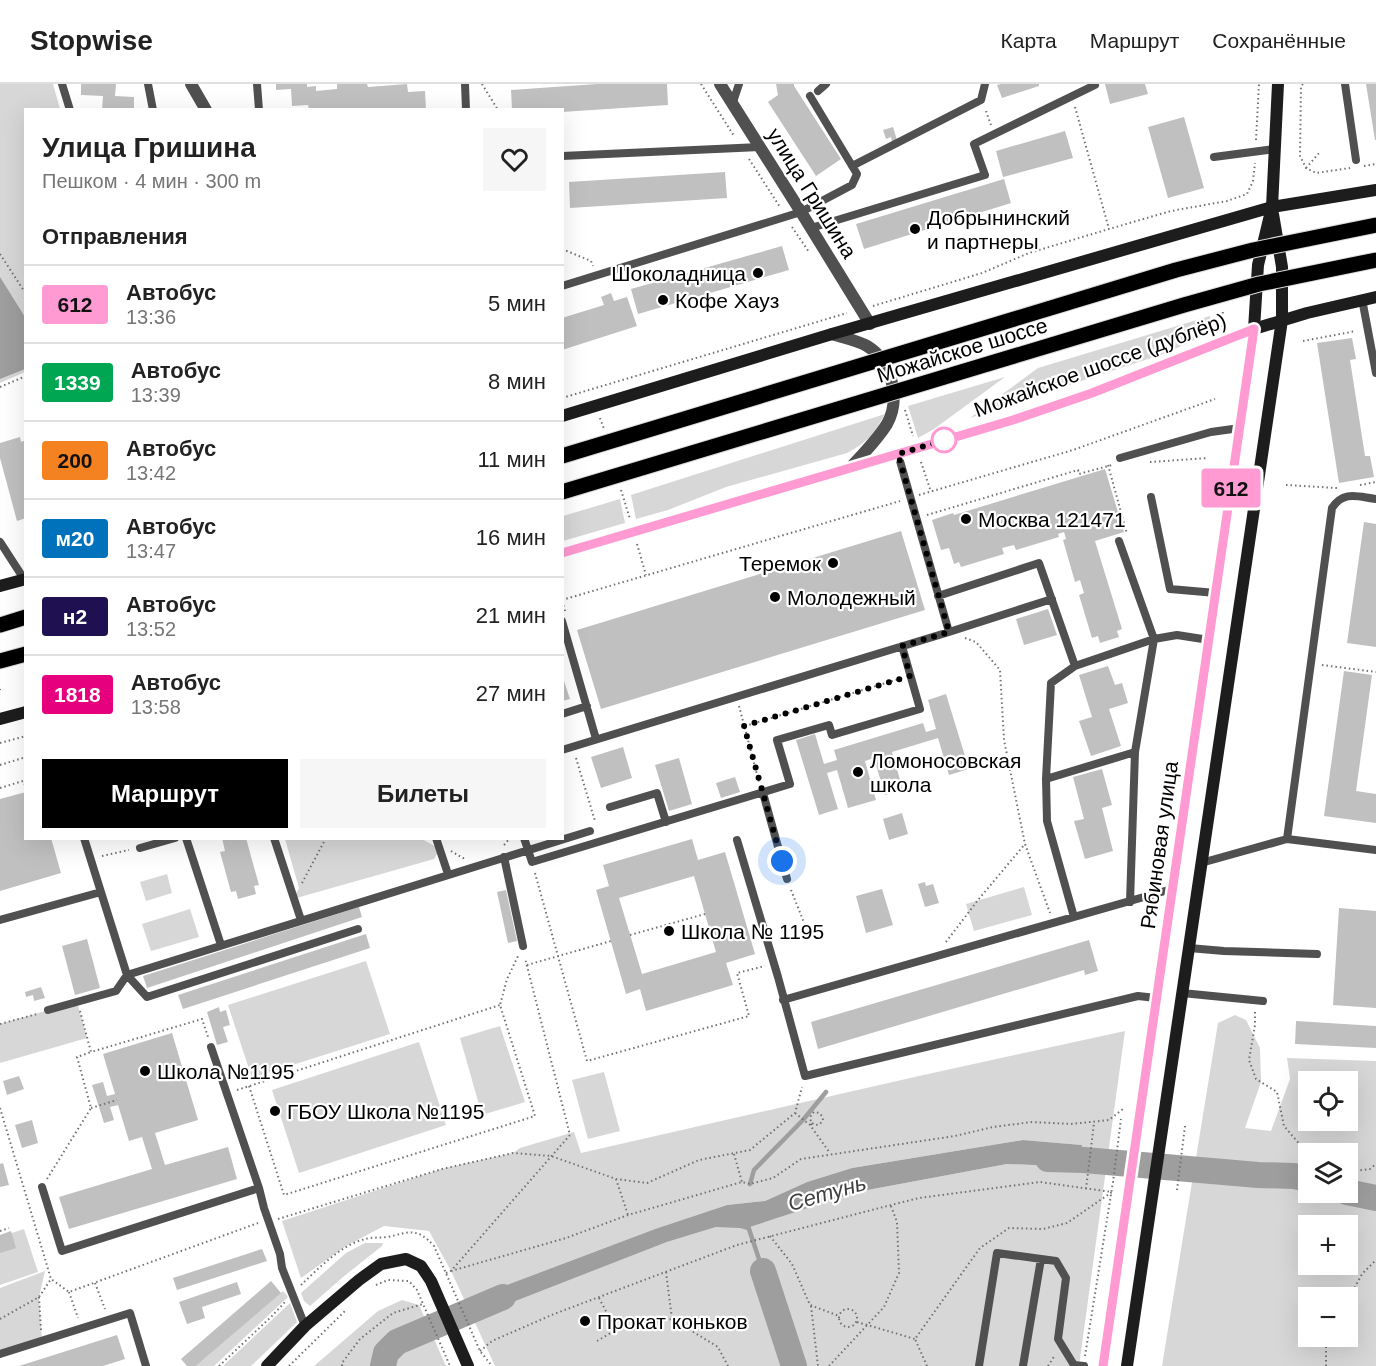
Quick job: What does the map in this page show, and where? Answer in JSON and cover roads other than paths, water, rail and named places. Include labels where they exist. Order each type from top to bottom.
[{"type":"main road","points":[[1272,207],[1278,84]]},
{"type":"main road","points":[[564,415],[832,334],[1272,207],[1376,190]]},
{"type":"main road","name":"Рябиновая улица","points":[[1126,1366],[1282,320],[1282,267],[1272,207]]},
{"type":"main road","name":"Рябиновая улица","points":[[1103,1366],[1254,329],[1258,265],[1272,207]]},
{"type":"main road","name":"Можайское шоссе","points":[[564,455],[1176,270],[1253,250],[1376,225]]},
{"type":"main road","name":"Можайское шоссе","points":[[564,491],[1184,305],[1259,284],[1376,260]]},
{"type":"main road","name":"Можайское шоссе (дублёр)","points":[[564,552],[1013,420],[1092,393],[1254,329],[1376,297]]},
{"type":"main road","points":[[0,586],[24,579]]},
{"type":"main road","points":[[0,625],[24,618]]},
{"type":"main road","points":[[0,661],[24,655]]},
{"type":"main road","points":[[0,719],[24,713]]},
{"type":"main road","points":[[267,1366],[305,1326],[341,1294],[381,1264],[406,1259],[421,1266],[431,1281],[468,1366]]},
{"type":"street","points":[[191,84],[205,108]]},
{"type":"street","name":"улица Гришина","points":[[720,84],[870,324]]},
{"type":"street","points":[[832,334],[869,347],[881,358],[892,386],[893,402],[888,422],[875,441],[851,467]]},
{"type":"lane","points":[[62,84],[68,108]]},
{"type":"lane","points":[[148,84],[153,108]]},
{"type":"lane","points":[[257,84],[259,108]]},
{"type":"lane","points":[[465,84],[466,108]]},
{"type":"lane","points":[[732,105],[739,84]]},
{"type":"lane","points":[[819,84],[818,91],[826,84]]},
{"type":"lane","points":[[852,166],[981,100],[985,84]]},
{"type":"lane","points":[[1345,84],[1356,160]]},
{"type":"lane","points":[[811,228],[985,175],[974,144],[1095,85]]},
{"type":"lane","points":[[564,285],[801,212],[852,184],[857,174],[810,96]]},
{"type":"lane","points":[[564,156],[760,147]]},
{"type":"lane","points":[[1214,157],[1275,149]]},
{"type":"lane","points":[[1362,299],[1376,373]]},
{"type":"lane","points":[[1120,461],[1211,432],[1240,428]]},
{"type":"lane","points":[[898,454],[949,632]]},
{"type":"lane","points":[[1287,839],[1332,508],[1337,501],[1346,496],[1376,499]]},
{"type":"lane","points":[[1151,497],[1170,589],[1216,593]]},
{"type":"lane","points":[[1119,541],[1154,639],[1135,752],[1130,902]]},
{"type":"lane","points":[[0,542],[24,578]]},
{"type":"lane","points":[[938,596],[1040,563],[1075,666]]},
{"type":"lane","points":[[564,749],[1052,599]]},
{"type":"lane","points":[[564,628],[596,739]]},
{"type":"lane","points":[[1074,917],[1047,821],[1046,779],[1051,683],[1075,666],[1154,639],[1177,635],[1209,640]]},
{"type":"lane","points":[[525,840],[532,862],[790,784],[777,740],[829,725],[832,735],[920,709],[902,646]]},
{"type":"lane","points":[[564,713],[587,706]]},
{"type":"lane","points":[[1046,779],[1135,752]]},
{"type":"lane","points":[[610,807],[657,793],[666,822]]},
{"type":"lane","points":[[763,793],[787,879]]},
{"type":"lane","points":[[564,837],[590,831]]},
{"type":"lane","points":[[1202,863],[1287,839],[1376,849]]},
{"type":"lane","points":[[85,840],[127,975],[147,997],[358,929]]},
{"type":"lane","points":[[140,848],[168,840]]},
{"type":"lane","points":[[187,840],[221,945]]},
{"type":"lane","points":[[275,840],[301,920]]},
{"type":"lane","points":[[437,840],[448,874]]},
{"type":"lane","points":[[737,840],[805,1076],[1138,996],[1156,998]]},
{"type":"lane","points":[[48,1010],[116,992],[127,975],[528,850],[545,841]]},
{"type":"lane","points":[[504,857],[523,946]]},
{"type":"lane","points":[[783,1000],[1172,889]]},
{"type":"lane","points":[[0,920],[101,892]]},
{"type":"lane","points":[[1189,948],[1317,954]]},
{"type":"lane","points":[[1182,993],[1259,1001]]},
{"type":"lane","points":[[211,1047],[259,1188],[280,1254],[282,1268],[305,1326]]},
{"type":"lane","points":[[42,1187],[62,1251],[259,1188]]},
{"type":"lane","points":[[979,1366],[997,1253],[1056,1262],[1066,1278],[1058,1339],[1074,1365],[1084,1366]]},
{"type":"lane","points":[[1023,1366],[1041,1259]]},
{"type":"lane","points":[[0,1354],[130,1313],[146,1366]]},
{"type":"water","points":[[0,277],[24,315],[24,369],[0,379]]},
{"type":"water","points":[[1023,1140],[1082,1145],[1080,1167],[1007,1164],[857,1192],[750,1227],[747,1230],[716,1227],[667,1242],[500,1307],[475,1321],[466,1303],[512,1283],[655,1229],[727,1205],[765,1201],[807,1182],[852,1168]]},
{"type":"waterway","points":[[750,1184],[754,1170],[803,1120],[826,1092]]},
{"type":"waterway","name":"Сетунь","points":[[1048,1159],[1298,1177]]},
{"type":"waterway","name":"Сетунь","points":[[1358,1194],[1376,1198]]},
{"type":"waterway","points":[[747,1223],[763,1271]]},
{"type":"waterway","points":[[763,1271],[794,1366]]},
{"type":"waterway","name":"Сетунь","points":[[383,1366],[386,1353],[397,1342],[503,1297]]},
{"type":"place","name":"Добрынинский и партнеры","points":[[915,229]]},
{"type":"place","name":"Шоколадница","points":[[758,273]]},
{"type":"place","name":"Кофе Хауз","points":[[663,300]]},
{"type":"place","name":"Москва 121471","points":[[966,519]]},
{"type":"place","name":"Теремок","points":[[833,563]]},
{"type":"place","name":"Молодежный","points":[[775,597]]},
{"type":"place","name":"Ломоносовская школа","points":[[858,772]]},
{"type":"place","name":"Школа № 1195","points":[[669,931]]},
{"type":"place","name":"Школа №1195","points":[[145,1071]]},
{"type":"place","name":"ГБОУ Школа №1195","points":[[275,1111]]},
{"type":"place","name":"Прокат коньков","points":[[585,1321]]}]
